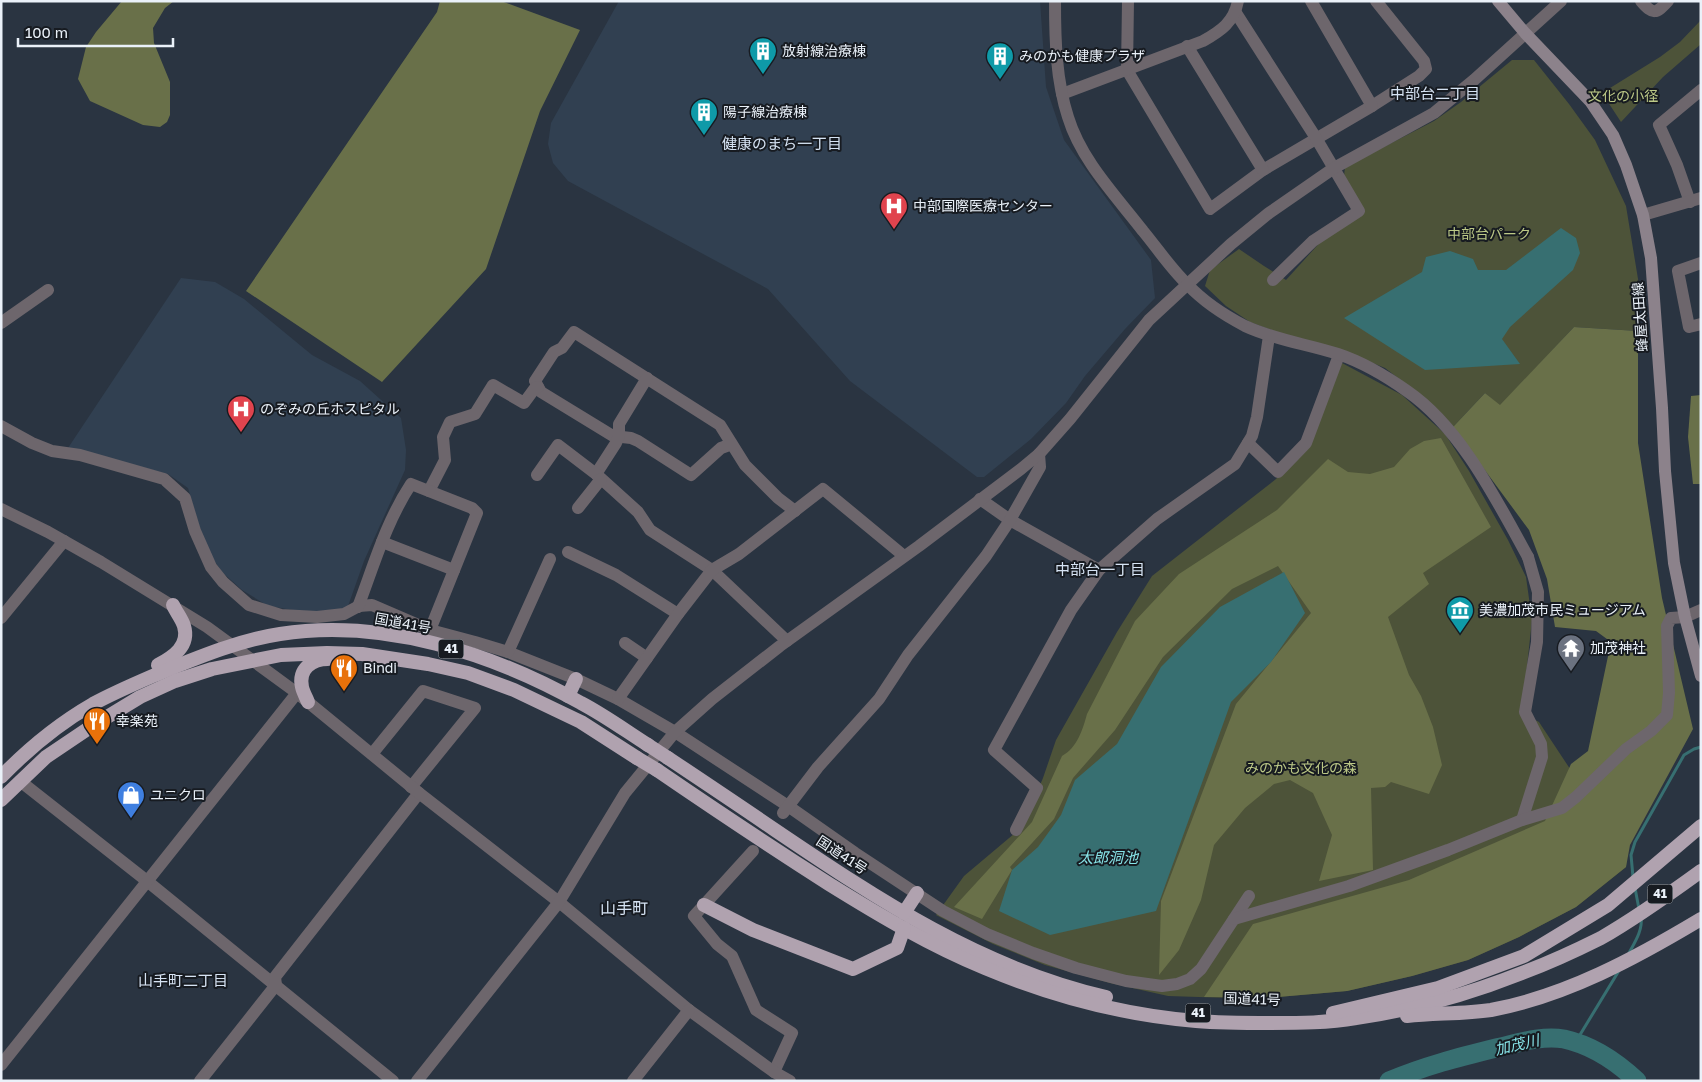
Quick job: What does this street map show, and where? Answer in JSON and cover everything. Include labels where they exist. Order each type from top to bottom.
[{"type":"highway","points":[[127,687],[141,674],[174,656],[184,643],[184,627],[173,605]]},
{"type":"highway","name":"国道41号","points":[[3,772],[80,712],[127,687],[188,661],[234,646],[279,634],[310,631],[381,634],[418,640],[466,653],[505,667],[581,703],[668,758],[872,894],[950,940],[1000,963],[1050,982],[1149,1008],[1199,1013],[1254,1016],[1330,1014],[1394,1005],[1471,986],[1523,968],[1620,923],[1648,909],[1701,871]]},
{"type":"highway","name":"国道41号","points":[[1,800],[46,757],[89,728],[140,697],[212,669],[281,655],[327,653],[373,656],[428,664],[468,673],[514,690],[581,722],[861,904],[904,928],[985,968],[1049,992],[1119,1009],[1197,1021],[1302,1023],[1356,1018],[1444,999],[1497,983],[1571,952],[1620,923],[1701,864]]},
{"type":"highway","points":[[308,702],[302,687],[302,677],[306,666],[312,662],[324,659],[364,659],[373,656]]},
{"type":"highway","points":[[568,696],[576,679]]},
{"type":"highway","name":"41","points":[[1330,1014],[1438,988],[1524,956],[1608,905],[1701,826]]},
{"type":"highway","points":[[904,913],[917,894]]},
{"type":"highway","points":[[704,906],[753,930],[853,968],[897,948],[904,928]]},
{"type":"highway","name":"41","points":[[1356,1018],[1475,1012],[1490,1010],[1548,994],[1595,976],[1642,954],[1701,919]]},
{"type":"main road","name":"蜂屋太田線","points":[[1498,1],[1525,33],[1590,101],[1613,135],[1626,165],[1643,215],[1651,258],[1667,500],[1674,563],[1685,617],[1701,676]]},
{"type":"street","points":[[1055,1],[1055,45],[1062,94],[1076,140],[1091,164],[1188,285],[1216,310],[1244,325],[1270,336],[1339,355],[1377,372],[1408,391],[1437,415],[1490,488],[1528,557],[1538,592],[1538,642],[1525,712],[1541,744],[1542,757],[1522,820]]},
{"type":"street","points":[[1128,1],[1127,70],[1210,209],[1263,170],[1372,106],[1419,76],[1426,69],[1424,61],[1376,1]]},
{"type":"street","points":[[1311,1],[1372,106]]},
{"type":"street","points":[[417,1081],[559,902],[625,793],[675,732],[712,699],[787,640],[904,556],[1039,454],[1070,419],[1149,320],[1231,244],[1269,213],[1334,168],[1434,113],[1474,80],[1561,1]]},
{"type":"street","points":[[1641,1],[1649,10],[1656,12],[1668,1]]},
{"type":"street","points":[[1062,94],[1203,41],[1220,32],[1237,7],[1358,211],[1313,242],[1273,280]]},
{"type":"street","points":[[1187,46],[1263,170]]},
{"type":"street","points":[[1643,215],[1695,200],[1659,126],[1701,90]]},
{"type":"street","points":[[1701,263],[1678,271],[1689,327],[1701,324]]},
{"type":"street","points":[[1,323],[48,290]]},
{"type":"street","points":[[732,444],[721,448],[691,476],[638,440],[613,436],[541,392],[535,381],[554,352],[562,348],[574,332],[720,424],[745,465],[778,498],[795,511]]},
{"type":"street","points":[[1016,830],[1037,788],[994,750],[1071,610],[1100,570],[1157,519],[1235,464],[1252,436],[1257,417],[1270,336]]},
{"type":"street","points":[[1248,444],[1278,472],[1306,442],[1339,355]]},
{"type":"street","points":[[578,508],[616,444],[619,424],[647,378]]},
{"type":"street","points":[[429,490],[444,460],[443,437],[450,422],[475,414],[493,385],[524,402],[535,388],[538,388]]},
{"type":"street","points":[[1,426],[32,444],[52,451],[80,455],[164,479],[185,498],[195,531],[211,567],[223,582],[249,605],[281,614],[317,617],[344,614],[358,607],[372,605],[430,630],[508,652],[576,679],[618,699],[675,732],[786,809],[943,910],[987,934],[1033,953],[1076,968],[1118,979],[1162,986],[1177,984],[1190,979],[1201,969],[1249,896]]},
{"type":"street","points":[[537,475],[558,445],[598,476],[638,512],[650,530],[712,570],[787,640]]},
{"type":"street","points":[[786,809],[818,767],[879,699],[908,655],[986,556],[1010,520],[1040,467],[1039,454]]},
{"type":"street","points":[[358,607],[382,542],[401,500],[411,484],[472,508],[477,513],[430,630]]},
{"type":"street","points":[[618,699],[678,614],[712,570],[739,554],[823,489],[904,556]]},
{"type":"street","points":[[980,499],[1010,520],[1100,570]]},
{"type":"street","points":[[1,509],[64,541],[173,605],[234,646],[297,693],[415,790],[559,902],[689,1010],[774,1072],[790,1081]]},
{"type":"street","points":[[1,618],[64,541]]},
{"type":"street","points":[[382,542],[454,570]]},
{"type":"street","points":[[568,552],[616,575],[678,614]]},
{"type":"street","points":[[508,652],[550,559]]},
{"type":"street","points":[[1234,919],[1349,886],[1448,850],[1522,820],[1562,808],[1626,749],[1651,731],[1667,715],[1669,693],[1667,626],[1671,618],[1685,617],[1701,610]]},
{"type":"street","points":[[625,642],[647,658]]},
{"type":"street","points":[[200,1081],[276,985],[275,977],[475,708],[423,691],[372,754]]},
{"type":"street","points":[[1,1065],[297,693]]},
{"type":"street","points":[[20,781],[147,881],[393,1081]]},
{"type":"street","points":[[753,851],[694,916],[717,944],[732,956],[756,1010],[792,1034],[774,1072]]},
{"type":"street","points":[[633,1081],[689,1010]]},
{"type":"shaded area","name":"中部国際医療センター","points":[[619,1],[1040,1],[1046,87],[1064,140],[1151,260],[1155,298],[1125,329],[1085,376],[1066,403],[1031,439],[984,477],[977,477],[850,381],[768,289],[568,181],[553,163],[548,144],[551,123]]},
{"type":"shaded area","name":"のぞみの丘ホスピタル","points":[[181,278],[215,282],[244,299],[312,355],[360,381],[401,418],[406,450],[405,470],[364,561],[347,609],[305,612],[268,606],[242,590],[222,572],[206,549],[188,488],[168,474],[68,448]]},
{"type":"green space","points":[[122,1],[174,1],[165,8],[153,28],[154,43],[170,82],[170,115],[167,122],[160,127],[143,125],[90,101],[78,79],[86,47]]},
{"type":"green space","points":[[440,1],[501,1],[580,30],[540,111],[486,269],[382,382],[246,291],[437,12]]},
{"type":"green space","name":"文化の小径","points":[[1701,20],[1701,44],[1663,77],[1621,122],[1602,93],[1660,57],[1680,42]]},
{"type":"green space","name":"中部台パーク","points":[[1512,60],[1534,60],[1569,104],[1595,140],[1626,206],[1640,291],[1638,331],[1574,327],[1500,406],[1485,393],[1453,427],[1429,402],[1385,368],[1353,355],[1290,337],[1250,322],[1226,306],[1205,286],[1210,270],[1239,249],[1286,280],[1324,238],[1364,212],[1344,176],[1345,167],[1434,121],[1461,102]]},
{"type":"green space","points":[[1574,327],[1638,331],[1638,443],[1662,598],[1693,729],[1630,845],[1626,867],[1576,907],[1519,937],[1468,960],[1412,976],[1347,991],[1278,997],[1204,997],[1253,924],[1409,880],[1545,821],[1571,764],[1588,751],[1611,642],[1596,631],[1555,627],[1547,579],[1529,530],[1453,427],[1485,393],[1500,405]]},
{"type":"green space","name":"みのかも文化の森","points":[[1342,363],[1402,395],[1445,434],[1469,471],[1508,540],[1526,577],[1532,620],[1522,713],[1539,722],[1627,855],[1626,867],[1576,907],[1519,937],[1468,960],[1412,976],[1347,991],[1278,997],[1168,996],[1110,983],[1045,965],[993,944],[936,915],[964,876],[1022,827],[1043,778],[1056,740],[1117,632],[1152,576],[1276,479],[1309,443]]},
{"type":"green space","points":[[1701,395],[1701,484],[1693,484],[1688,437],[1691,396]]},
{"type":"green space","points":[[1441,438],[1491,527],[1423,573],[1429,584],[1388,617],[1409,675],[1421,696],[1433,727],[1442,765],[1429,794],[1391,782],[1385,787],[1371,788],[1373,870],[1319,881],[1332,835],[1313,793],[1290,780],[1274,784],[1245,808],[1214,845],[1201,900],[1179,950],[1159,975],[1161,901],[1236,704],[1311,613],[1278,566],[1232,589],[1163,657],[1115,730],[1073,778],[1054,819],[1010,867],[1012,870],[982,919],[954,907],[1032,822],[1062,756],[1072,748],[1079,738],[1087,714],[1135,621],[1179,574],[1277,510],[1328,459],[1348,472],[1370,474],[1394,467],[1410,449],[1424,441]]},
{"type":"water","points":[[1561,228],[1576,238],[1580,253],[1573,270],[1510,327],[1502,339],[1520,364],[1425,370],[1344,318],[1422,272],[1426,257],[1450,251],[1473,259],[1478,270],[1506,270]]},
{"type":"water","name":"太郎洞池","points":[[1284,572],[1305,613],[1271,662],[1231,702],[1156,911],[1050,935],[999,911],[1012,870],[1038,847],[1061,815],[1075,780],[1117,744],[1161,667],[1220,607]]},
{"type":"waterway","points":[[1633,877],[1631,855],[1635,842],[1684,755],[1701,747]]},
{"type":"waterway","points":[[1635,888],[1639,909]]},
{"type":"waterway","points":[[1629,953],[1640,931],[1641,917]]},
{"type":"waterway","points":[[1575,1043],[1620,969]]},
{"type":"waterway","name":"加茂川","points":[[1389,1081],[1456,1058],[1521,1042],[1547,1038],[1564,1039],[1584,1045],[1621,1067],[1637,1081]]},
{"type":"place","name":"放射線治療棟","points":[[763,75]]},
{"type":"place","name":"みのかも健康プラザ","points":[[1000,80]]},
{"type":"place","name":"陽子線治療棟","points":[[704,136]]},
{"type":"place","name":"中部国際医療センター","points":[[894,230]]},
{"type":"place","name":"のぞみの丘ホスピタル","points":[[241,433]]},
{"type":"place","name":"美濃加茂市民ミュージアム","points":[[1460,634]]},
{"type":"place","name":"加茂神社","points":[[1571,672]]},
{"type":"place","name":"Bindi","points":[[344,692]]},
{"type":"place","name":"幸楽苑","points":[[97,745]]},
{"type":"place","name":"ユニクロ","points":[[131,819]]},
{"type":"district","name":"中部台二丁目","points":[[1435,94]]},
{"type":"district","name":"健康のまち一丁目","points":[[782,144]]},
{"type":"district","name":"中部台一丁目","points":[[1100,570]]},
{"type":"district","name":"山手町","points":[[624,908]]},
{"type":"district","name":"山手町二丁目","points":[[183,981]]}]
